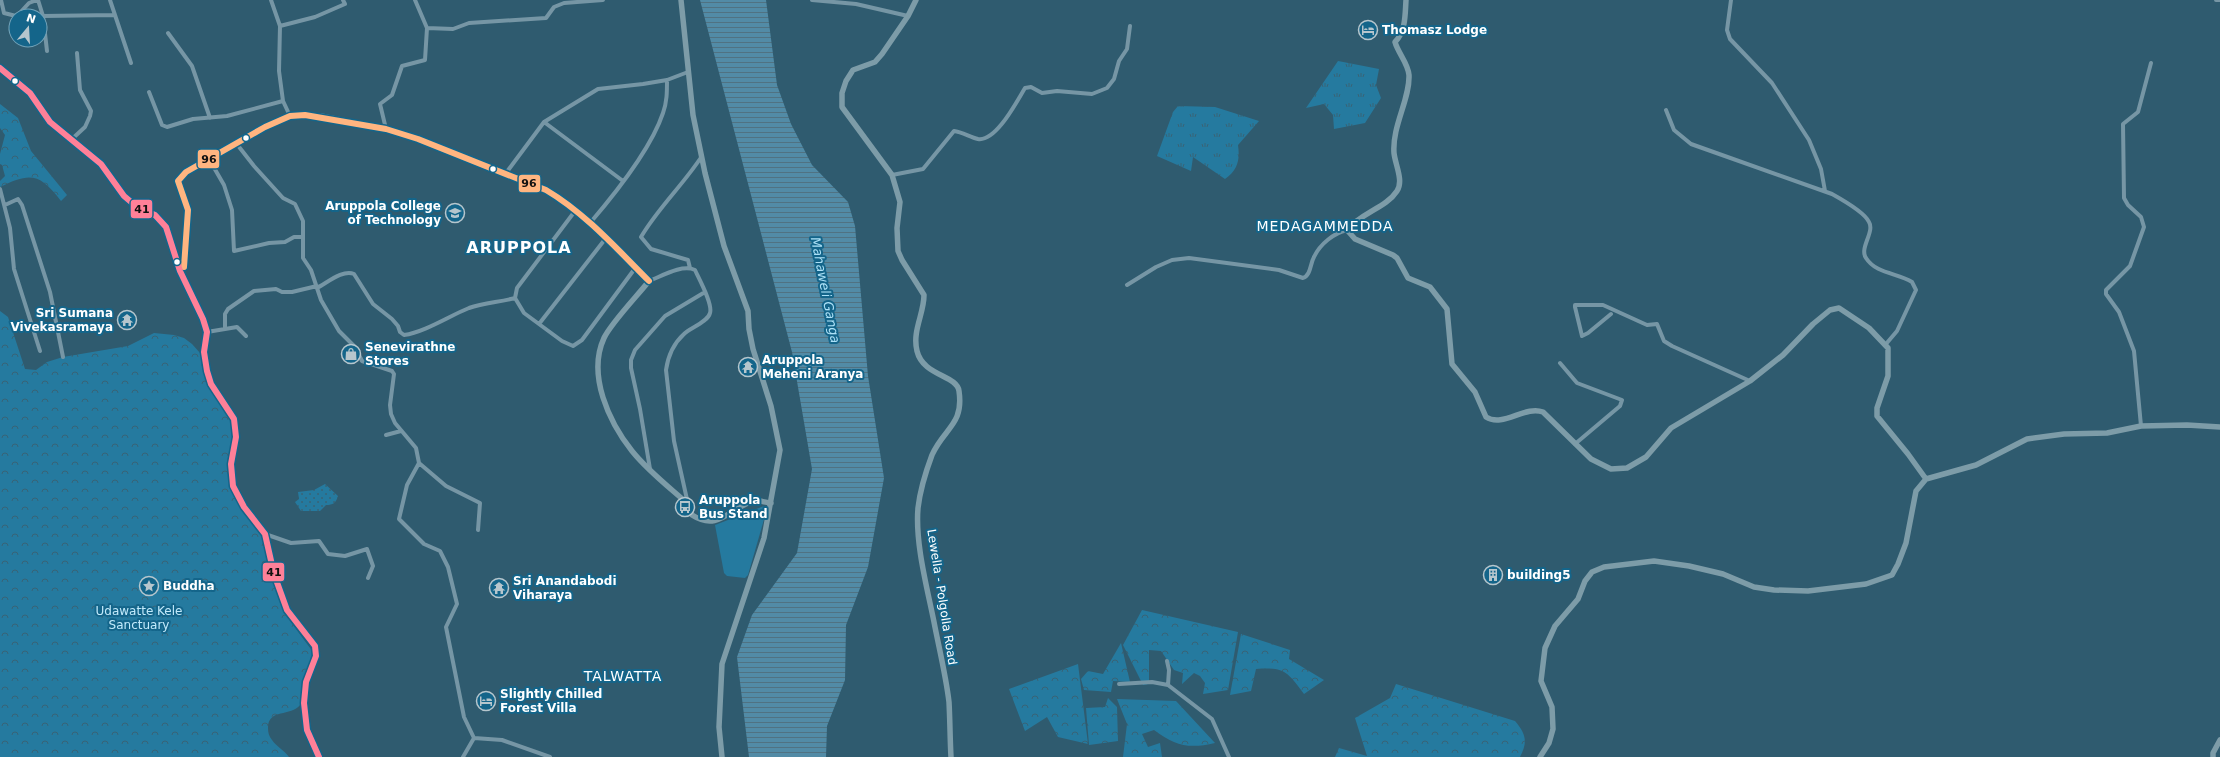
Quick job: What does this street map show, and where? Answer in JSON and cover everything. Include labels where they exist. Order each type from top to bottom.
[{"type":"main road","points":[[0,68],[30,93],[50,122],[101,164],[124,196],[162,222],[180,272],[203,319],[207,332],[204,352],[207,371],[217,393],[230,411],[236,428],[231,464],[233,486],[244,507],[265,534],[282,599],[294,621],[315,646],[316,656],[306,682],[304,703],[307,730],[319,757]]},
{"type":"street","points":[[1,0],[4,13],[8,14]]},
{"type":"street","points":[[24,8],[29,3],[38,0]]},
{"type":"street","points":[[110,0],[131,63]]},
{"type":"street","points":[[271,0],[280,26],[279,70],[284,101],[290,116]]},
{"type":"street","points":[[280,26],[315,18],[345,4],[343,0]]},
{"type":"street","points":[[386,129],[380,104],[392,94],[402,66],[424,60],[427,28],[415,0]]},
{"type":"street","points":[[427,28],[453,29],[469,23],[546,18],[554,7],[564,3],[603,0]]},
{"type":"street","points":[[681,0],[693,116],[705,173],[724,246],[748,312],[749,329],[753,349],[774,418],[780,450],[764,538],[722,664],[719,727],[722,757]]},
{"type":"street","points":[[812,0],[856,4],[908,16]]},
{"type":"street","name":"Lewella - Polgolla Road","points":[[916,0],[908,16],[874,62],[853,70],[846,81],[842,93],[842,107],[892,175],[900,202],[897,228],[898,251],[924,295],[916,330],[917,351],[924,366],[952,381],[959,390],[958,416],[932,455],[918,508],[920,539],[927,588],[949,702],[951,757]]},
{"type":"street","points":[[1127,285],[1156,267],[1172,260],[1189,258],[1279,270],[1303,278],[1308,274],[1315,255],[1323,244],[1340,232],[1347,230],[1356,219],[1386,202],[1398,190],[1400,181],[1394,153],[1395,134],[1409,75],[1395,42],[1400,36],[1404,25],[1406,0]]},
{"type":"street","points":[[1731,0],[1727,30],[1730,40],[1772,83],[1809,140],[1821,169],[1825,191]]},
{"type":"street","points":[[48,16],[115,15]]},
{"type":"street","points":[[892,175],[923,169],[954,131],[979,139],[988,137],[1008,116],[1025,88],[1030,87],[1042,93],[1057,90],[1092,94],[1107,88],[1114,79],[1119,61],[1127,49],[1130,26]]},
{"type":"street","points":[[168,33],[192,66],[210,118]]},
{"type":"street","points":[[72,139],[85,127],[91,111],[80,90],[77,53]]},
{"type":"street","points":[[2141,426],[2134,351],[2119,312],[2106,294],[2106,290],[2130,266],[2144,227],[2141,217],[2128,205],[2124,198],[2123,124],[2138,112],[2151,63]]},
{"type":"street","points":[[506,173],[544,122],[598,89],[667,80],[688,72]]},
{"type":"street","points":[[590,224],[623,181],[649,141],[663,114],[667,97],[667,80]]},
{"type":"street","points":[[149,92],[165,127],[193,119],[227,116],[284,101]]},
{"type":"street","points":[[1666,110],[1674,130],[1691,144],[1742,161],[1780,177],[1825,191],[1847,202],[1869,221],[1870,226],[1864,252],[1865,257],[1870,263],[1886,272],[1906,278],[1915,286],[1915,296],[1897,331],[1886,344]]},
{"type":"street","points":[[180,272],[184,266],[188,210],[178,181],[186,172],[265,127],[290,116],[321,116],[386,129],[418,139],[546,190],[575,211],[606,238],[649,281]]},
{"type":"street","points":[[544,122],[623,181]]},
{"type":"street","points":[[236,143],[254,166],[283,198],[295,204],[303,221],[303,258],[311,270],[321,300],[339,331],[355,346],[362,361],[386,369],[394,374],[390,405],[391,414],[401,431],[416,448],[419,463],[446,486],[480,502],[478,530]]},
{"type":"street","points":[[690,268],[688,260],[651,249],[641,237],[653,216],[687,178],[702,156]]},
{"type":"street","points":[[209,159],[224,185],[232,210],[234,251],[268,243],[285,242],[294,237],[302,237]]},
{"type":"street","points":[[0,189],[10,228],[14,269],[40,351]]},
{"type":"street","points":[[5,205],[18,199],[22,205],[50,292],[63,357]]},
{"type":"street","points":[[575,211],[517,288],[515,298],[524,313],[569,345],[576,344],[582,340],[636,267]]},
{"type":"street","points":[[1347,230],[1355,239],[1393,255],[1397,258],[1408,278],[1430,287],[1439,297],[1447,309],[1449,317],[1452,364],[1475,392],[1486,417],[1498,420],[1539,410],[1547,414],[1582,453],[1603,466],[1611,469],[1627,468],[1646,456],[1660,438],[1681,420],[1750,381],[1783,355],[1813,324],[1834,308],[1843,310],[1869,328],[1886,344],[1889,354],[1888,376],[1877,408],[1877,416],[1926,479]]},
{"type":"street","points":[[539,324],[606,238]]},
{"type":"street","points":[[688,504],[650,470],[620,434],[605,401],[598,379],[597,364],[599,349],[605,336],[649,281],[690,268],[695,270],[705,292],[711,312],[709,317],[685,333],[677,341],[668,358],[666,370],[674,441],[688,504],[692,515],[707,522],[755,501],[771,503]]},
{"type":"street","points":[[225,329],[225,314],[228,309],[254,291],[276,289],[282,292],[292,292],[317,287],[337,276],[351,272],[354,274],[374,304],[392,319],[398,326],[400,332],[404,335],[414,334],[436,322],[471,308],[515,298]]},
{"type":"street","points":[[650,470],[640,409],[631,368],[631,360],[635,350],[665,316],[705,292]]},
{"type":"street","points":[[1611,314],[1588,333],[1582,336],[1575,305],[1596,303],[1610,307],[1619,313],[1647,325],[1657,324],[1664,341],[1672,346],[1750,381]]},
{"type":"street","points":[[207,332],[237,327],[246,336]]},
{"type":"street","points":[[1560,363],[1577,383],[1622,400],[1620,406],[1574,444]]},
{"type":"street","points":[[1540,757],[1549,743],[1553,729],[1552,707],[1541,681],[1545,648],[1555,626],[1578,599],[1585,581],[1592,572],[1604,567],[1654,561],[1689,566],[1723,574],[1754,587],[1774,590],[1808,591],[1866,584],[1892,575],[1906,543],[1916,491],[1926,479],[1976,465],[2027,439],[2064,434],[2107,434],[2141,426],[2187,425],[2220,428]]},
{"type":"street","points":[[386,435],[401,431]]},
{"type":"street","points":[[419,463],[407,485],[399,520],[424,544],[440,551],[448,567],[457,604],[446,627],[464,717],[474,738]]},
{"type":"street","points":[[265,534],[291,543],[319,541],[328,554],[345,556],[367,549],[373,566],[368,578]]},
{"type":"street","points":[[1167,661],[1169,670],[1168,685]]},
{"type":"street","points":[[1119,684],[1152,682],[1168,685],[1212,719],[1229,757]]},
{"type":"street","points":[[464,757],[474,738]]},
{"type":"street","points":[[474,738],[502,740],[550,757]]},
{"type":"street","points":[[2213,757],[2220,740]]},
{"type":"green space","points":[[1338,61],[1379,69],[1376,85],[1381,98],[1365,123],[1334,129],[1333,115],[1324,104],[1306,108]]},
{"type":"green space","points":[[0,104],[18,118],[31,151],[67,195],[61,201],[47,185],[34,178],[27,177],[19,179],[0,187],[0,181],[5,176],[2,165],[0,164],[0,154],[5,135],[0,128]]},
{"type":"green space","points":[[1178,106],[1215,107],[1259,121],[1238,145],[1239,155],[1237,164],[1233,172],[1225,179],[1193,157],[1191,171],[1157,156],[1173,112]]},
{"type":"green space","name":"Udawatte Kele Sanctuary","points":[[0,311],[8,317],[25,369],[36,370],[47,362],[63,357],[128,346],[154,333],[174,335],[184,338],[200,353],[213,391],[230,419],[236,437],[231,464],[233,486],[266,543],[273,583],[285,614],[313,652],[312,659],[303,681],[302,699],[300,705],[296,709],[276,715],[269,722],[268,730],[270,737],[289,757],[0,757]]},
{"type":"green space","points":[[325,484],[338,496],[335,502],[326,505],[320,511],[301,511],[295,502],[299,499],[298,492],[314,490]]},
{"type":"green space","points":[[764,506],[767,509],[748,575],[745,578],[727,576],[724,573],[715,525]]},
{"type":"green space","points":[[1142,610],[1238,632],[1228,690],[1203,694],[1205,683],[1200,676],[1194,673],[1182,684],[1183,673],[1174,670],[1161,651],[1149,650],[1149,684],[1143,685],[1123,645]]},
{"type":"green space","points":[[1241,634],[1290,650],[1289,659],[1324,680],[1304,694],[1289,675],[1284,672],[1273,669],[1256,669],[1251,691],[1230,695]]},
{"type":"green space","points":[[1121,643],[1130,682],[1113,681],[1111,692],[1084,690],[1081,679],[1088,671],[1103,674]]},
{"type":"green space","points":[[1078,664],[1088,744],[1058,737],[1047,717],[1025,731],[1009,689]]},
{"type":"green space","points":[[1396,684],[1515,721],[1524,734],[1525,742],[1523,752],[1520,757],[1335,757],[1339,748],[1367,756],[1355,718],[1390,698]]},
{"type":"green space","points":[[1108,698],[1117,707],[1118,741],[1089,745],[1086,708],[1105,707]]},
{"type":"green space","points":[[1117,699],[1176,701],[1215,743],[1197,746],[1183,745],[1169,740],[1154,730],[1142,734],[1148,747],[1160,743],[1162,757],[1123,757],[1127,724]]},
{"type":"water","name":"Mahaweli Ganga","points":[[700,0],[766,0],[777,85],[791,124],[812,165],[848,202],[855,226],[868,376],[884,478],[868,567],[846,625],[845,680],[827,726],[826,757],[749,757],[737,657],[752,615],[797,553],[812,469],[792,352]]},
{"type":"transit line","name":"41","points":[[0,68],[30,93],[50,122],[101,164],[124,196],[137,207],[155,215],[166,227],[180,271],[203,319],[207,332],[204,352],[211,384],[234,419],[236,437],[231,464],[233,486],[244,507],[265,534],[274,574],[287,610],[315,646],[316,656],[306,682],[304,703],[307,730],[319,757]]},
{"type":"transit line","name":"96","points":[[184,267],[188,210],[178,181],[186,172],[265,127],[290,116],[305,115],[386,129],[418,139],[546,190],[574,209],[587,220],[649,281]]},
{"type":"place","name":"Thomasz Lodge","points":[[1368,30]]},
{"type":"place","name":"Aruppola College of Technology","points":[[455,213]]},
{"type":"place","name":"Sri Sumana Vivekasramaya","points":[[127,320]]},
{"type":"place","name":"Senevirathne Stores","points":[[351,354]]},
{"type":"place","name":"Aruppola Meheni Aranya","points":[[748,367]]},
{"type":"place","name":"Aruppola Bus Stand","points":[[685,507]]},
{"type":"place","name":"building5","points":[[1493,575]]},
{"type":"place","name":"Buddha","points":[[149,586]]},
{"type":"place","name":"Sri Anandabodi Viharaya","points":[[499,588]]},
{"type":"place","name":"Slightly Chilled Forest Villa","points":[[486,701]]},
{"type":"district","name":"MEDAGAMMEDDA","points":[[1325,226]]},
{"type":"district","name":"ARUPPOLA","points":[[519,247]]},
{"type":"district","name":"TALWATTA","points":[[623,676]]}]
